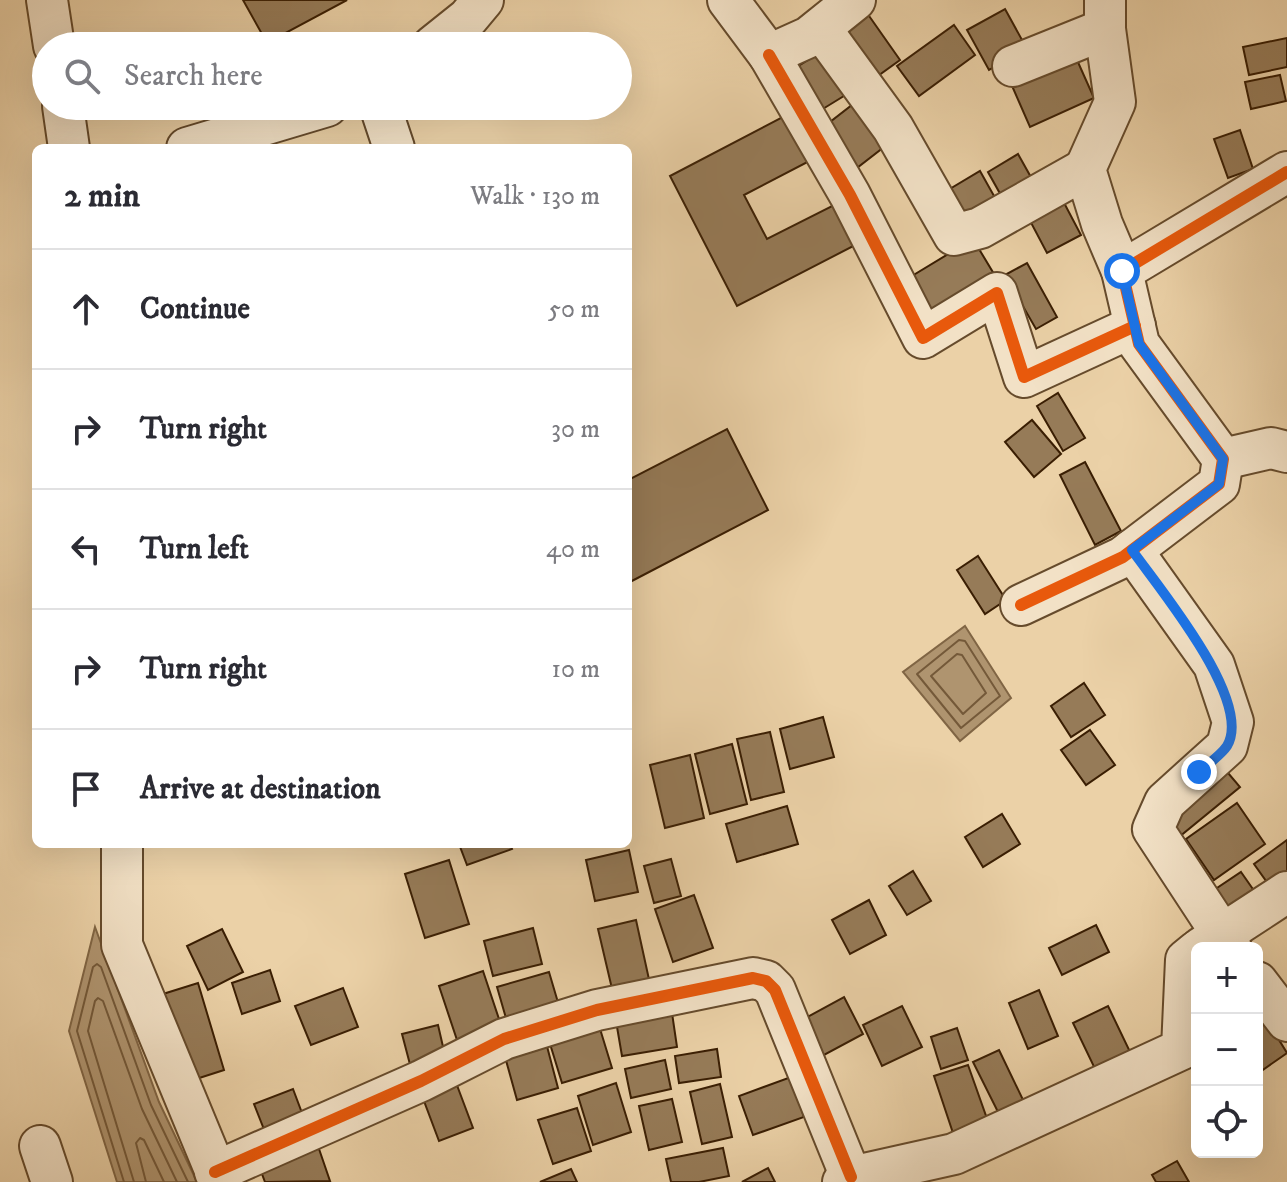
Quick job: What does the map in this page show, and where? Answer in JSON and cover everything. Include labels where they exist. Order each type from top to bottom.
[{"type":"street","points":[[47,0],[52,32]]},
{"type":"street","points":[[450,32],[483,0]]},
{"type":"street","points":[[728,0],[769,55],[850,195],[923,338],[997,293],[1024,377],[1135,326]]},
{"type":"street","points":[[769,55],[809,37],[855,0]]},
{"type":"street","points":[[821,29],[893,128],[954,235],[980,228],[1085,169],[1115,102],[1105,14],[1013,66]]},
{"type":"street","points":[[65,120],[68,144]]},
{"type":"street","points":[[200,144],[280,120]]},
{"type":"street","points":[[385,120],[393,144]]},
{"type":"street","points":[[1021,605],[1132,550],[1219,484],[1223,459],[1139,344],[1122,271],[1102,224],[1085,169]]},
{"type":"street","points":[[1122,271],[1287,172]]},
{"type":"street","points":[[1223,459],[1271,448],[1287,452]]},
{"type":"street","points":[[1132,550],[1214,665],[1233,722],[1227,746],[1165,802],[1153,829],[1211,942]]},
{"type":"street","points":[[122,848],[122,945],[218,1177],[504,1039],[597,1010],[753,978],[766,981],[775,990],[847,1180],[954,1154],[1182,1049],[1186,960],[1191,957]]},
{"type":"street","points":[[1217,942],[1287,892]]},
{"type":"street","points":[[1263,990],[1287,1021]]},
{"type":"water","points":[[965,626],[1011,698],[960,741],[903,672]]},
{"type":"water","points":[[95,927],[159,1102],[197,1182],[117,1182],[69,1031]]},
{"type":"building","points":[[243,0],[347,0],[287,32],[261,32]]},
{"type":"building","points":[[1005,9],[1027,49],[989,70],[967,30]]},
{"type":"building","points":[[867,13],[900,60],[868,83],[835,35]]},
{"type":"building","points":[[954,25],[975,55],[919,96],[897,66]]},
{"type":"building","points":[[1287,38],[1287,67],[1249,75],[1243,47]]},
{"type":"building","points":[[826,49],[852,91],[813,115],[787,73]]},
{"type":"building","points":[[1073,51],[1094,98],[1030,127],[1009,79]]},
{"type":"building","points":[[1280,75],[1286,101],[1251,109],[1245,82]]},
{"type":"building","points":[[861,98],[893,140],[853,171],[821,129]]},
{"type":"building","points":[[796,110],[819,156],[744,195],[767,239],[842,201],[863,241],[737,306],[670,176]]},
{"type":"building","points":[[1240,130],[1253,169],[1228,178],[1214,139]]},
{"type":"building","points":[[1018,154],[1037,188],[1007,206],[988,172]]},
{"type":"building","points":[[980,171],[998,203],[956,227],[938,196]]},
{"type":"building","points":[[1062,199],[1081,235],[1047,253],[1028,217]]},
{"type":"building","points":[[973,239],[997,279],[926,322],[902,282]]},
{"type":"building","points":[[1027,263],[1057,317],[1036,329],[1005,275]]},
{"type":"building","points":[[1058,393],[1085,438],[1063,451],[1037,406]]},
{"type":"building","points":[[1032,420],[1061,454],[1034,477],[1005,442]]},
{"type":"building","points":[[727,429],[768,510],[632,581],[632,478]]},
{"type":"building","points":[[1085,462],[1121,531],[1095,545],[1060,475]]},
{"type":"building","points":[[978,556],[1006,600],[985,614],[957,570]]},
{"type":"building","points":[[1084,683],[1105,715],[1071,737],[1051,706]]},
{"type":"building","points":[[823,717],[834,757],[790,769],[780,729]]},
{"type":"building","points":[[1090,730],[1115,765],[1086,785],[1061,750]]},
{"type":"building","points":[[770,732],[784,792],[751,800],[737,739]]},
{"type":"building","points":[[732,744],[747,804],[710,814],[695,754]]},
{"type":"building","points":[[690,755],[704,818],[665,828],[650,765]]},
{"type":"building","points":[[1223,767],[1240,787],[1179,837],[1163,817]]},
{"type":"building","points":[[1237,803],[1265,844],[1214,880],[1186,839]]},
{"type":"building","points":[[787,806],[798,844],[737,862],[726,824]]},
{"type":"building","points":[[1002,814],[1020,844],[983,867],[965,837]]},
{"type":"building","points":[[1287,840],[1287,872],[1269,885],[1254,864]]},
{"type":"building","points":[[461,848],[512,849],[467,865]]},
{"type":"building","points":[[629,850],[638,892],[595,901],[586,860]]},
{"type":"building","points":[[671,859],[681,896],[654,903],[644,866]]},
{"type":"building","points":[[449,860],[469,924],[425,938],[405,874]]},
{"type":"building","points":[[913,871],[931,901],[907,915],[889,886]]},
{"type":"building","points":[[1241,872],[1257,895],[1223,918],[1208,894]]},
{"type":"building","points":[[694,895],[713,948],[673,962],[655,909]]},
{"type":"building","points":[[869,900],[886,935],[850,954],[832,920]]},
{"type":"building","points":[[636,920],[650,984],[613,993],[598,929]]},
{"type":"building","points":[[1096,925],[1109,952],[1062,975],[1049,948]]},
{"type":"building","points":[[533,928],[542,964],[493,976],[484,941]]},
{"type":"building","points":[[222,929],[243,972],[208,990],[187,946]]},
{"type":"building","points":[[270,970],[280,1001],[242,1014],[232,983]]},
{"type":"building","points":[[483,971],[501,1025],[457,1040],[439,986]]},
{"type":"building","points":[[549,972],[562,1016],[510,1032],[497,987]]},
{"type":"building","points":[[198,983],[224,1070],[190,1081],[163,994]]},
{"type":"building","points":[[343,988],[358,1027],[311,1045],[295,1006]]},
{"type":"building","points":[[1039,990],[1058,1036],[1028,1049],[1009,1003]]},
{"type":"building","points":[[844,997],[863,1034],[811,1062],[791,1026]]},
{"type":"building","points":[[902,1006],[922,1047],[882,1066],[863,1025]]},
{"type":"building","points":[[1108,1006],[1132,1056],[1097,1073],[1073,1023]]},
{"type":"building","points":[[672,1013],[677,1047],[622,1056],[616,1021]]},
{"type":"building","points":[[597,1019],[612,1068],[562,1083],[547,1034]]},
{"type":"building","points":[[1268,1022],[1287,1053],[1263,1070],[1263,1025]]},
{"type":"building","points":[[438,1025],[447,1064],[412,1072],[402,1034]]},
{"type":"building","points":[[957,1028],[968,1060],[941,1069],[931,1037]]},
{"type":"building","points":[[544,1035],[558,1088],[517,1100],[502,1046]]},
{"type":"building","points":[[717,1049],[721,1077],[679,1083],[675,1056]]},
{"type":"building","points":[[999,1050],[1025,1104],[1000,1116],[973,1062]]},
{"type":"building","points":[[665,1060],[671,1089],[631,1098],[625,1069]]},
{"type":"building","points":[[968,1065],[991,1130],[956,1142],[934,1076]]},
{"type":"building","points":[[791,1077],[804,1117],[753,1135],[739,1096]]},
{"type":"building","points":[[455,1080],[473,1128],[439,1141],[421,1093]]},
{"type":"building","points":[[616,1083],[631,1132],[593,1145],[578,1096]]},
{"type":"building","points":[[720,1084],[732,1137],[702,1144],[690,1092]]},
{"type":"building","points":[[293,1089],[305,1121],[267,1137],[254,1104]]},
{"type":"building","points":[[672,1099],[682,1142],[649,1150],[639,1106]]},
{"type":"building","points":[[577,1108],[591,1151],[553,1164],[538,1120]]},
{"type":"building","points":[[318,1146],[330,1181],[265,1182],[259,1166]]},
{"type":"building","points":[[723,1148],[729,1176],[699,1182],[671,1182],[666,1159]]},
{"type":"building","points":[[1177,1161],[1189,1182],[1156,1182],[1152,1175]]},
{"type":"building","points":[[768,1168],[775,1182],[742,1182]]},
{"type":"building","points":[[571,1169],[577,1182],[540,1182]]},
{"type":"cycle path","points":[[769,55],[850,195],[923,338],[997,293],[1024,377],[1135,326]]},
{"type":"cycle path","points":[[1021,605],[1123,557],[1219,484],[1223,459],[1139,344],[1122,271],[1287,172]]},
{"type":"cycle path","points":[[215,1172],[421,1081],[504,1039],[597,1010],[753,978],[766,981],[775,990],[851,1177]]},
{"type":"route","points":[[1122,271],[1139,344],[1223,459],[1219,484],[1132,550],[1214,665],[1233,722],[1227,746],[1199,772]]}]
